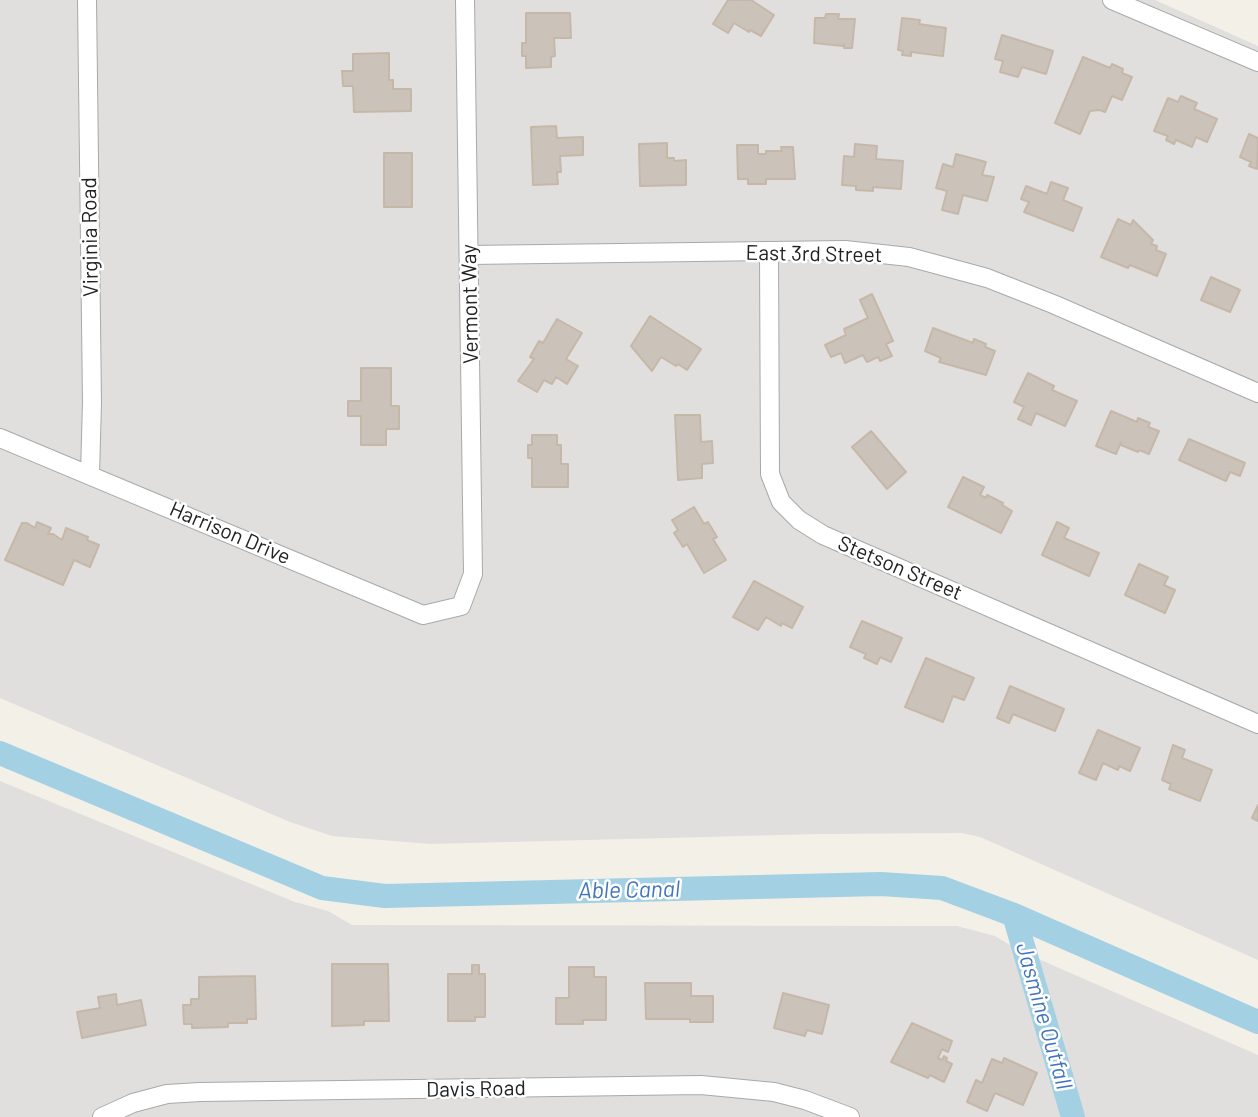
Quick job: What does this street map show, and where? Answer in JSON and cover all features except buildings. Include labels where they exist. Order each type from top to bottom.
[{"type":"street","name":"Virginia Road","points":[[88,0],[92,402],[90,475]]},
{"type":"street","name":"Vermont Way","points":[[461,606],[473,574],[465,0]]},
{"type":"street","points":[[1112,0],[1258,62]]},
{"type":"street","name":"East 3rd Street","points":[[469,255],[845,250],[909,257],[987,278],[1258,393]]},
{"type":"street","name":"Stetson Street","points":[[769,252],[771,474],[781,502],[799,520],[823,534],[1258,724]]},
{"type":"street","name":"Harrison Drive","points":[[0,438],[423,615],[461,606]]},
{"type":"street","name":"Davis Road","points":[[102,1117],[132,1103],[200,1092],[701,1085],[774,1092],[850,1117]]},
{"type":"shaded area","points":[[0,0],[1155,0],[1258,46],[1258,960],[980,837],[962,833],[431,844],[332,836],[290,822],[0,698]]},
{"type":"shaded area","points":[[0,781],[295,902],[328,911],[352,925],[957,926],[995,936],[1018,950],[1258,1055],[1258,1117],[0,1117]]},
{"type":"waterway","name":"Able Canal","points":[[0,753],[322,888],[385,896],[881,884],[942,888],[1014,915],[1258,1022]]},
{"type":"waterway","name":"Jasmine Outfall","points":[[1014,915],[1073,1117]]}]
